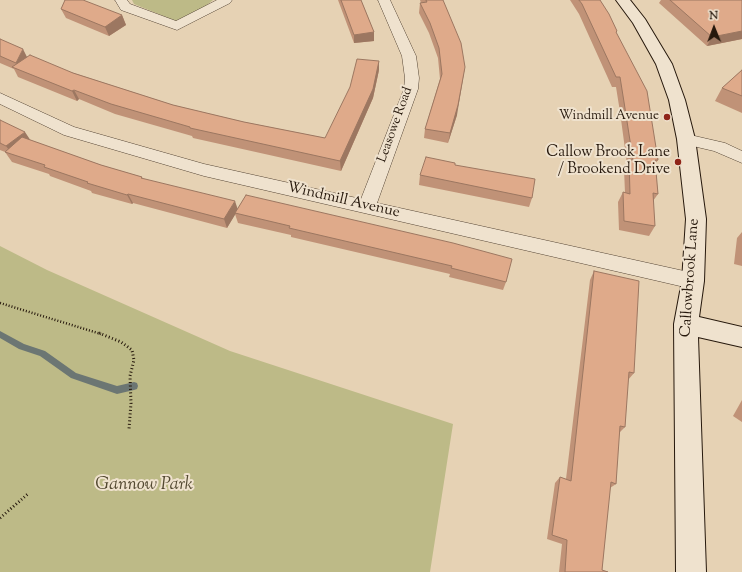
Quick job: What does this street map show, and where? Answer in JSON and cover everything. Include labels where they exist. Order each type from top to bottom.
[{"type":"street","points":[[122,0],[125,7],[177,26],[226,0]]},
{"type":"street","name":"Leasowe Road","points":[[367,206],[411,89],[412,78],[409,56],[384,0]]},
{"type":"street","name":"Callowbrook Lane","points":[[623,0],[640,22],[664,64],[677,100],[686,139],[696,219],[693,281],[686,324],[691,572]]},
{"type":"street","name":"Windmill Avenue","points":[[0,98],[69,131],[204,170],[693,281]]},
{"type":"street","points":[[686,139],[719,147],[742,157]]},
{"type":"street","points":[[686,324],[742,337]]},
{"type":"path","points":[[0,302],[94,332],[121,342],[132,350],[134,360],[130,376],[131,403],[129,429]]},
{"type":"path","points":[[0,518],[29,493]]},
{"type":"green space","points":[[132,0],[213,0],[202,9],[178,22],[134,4]]},
{"type":"green space","name":"Gannow Park","points":[[0,246],[47,270],[230,351],[453,424],[430,572],[0,572]]},
{"type":"building","points":[[65,0],[83,0],[122,15],[105,27],[61,9]]},
{"type":"building","points":[[341,0],[361,0],[374,32],[354,35]]},
{"type":"building","points":[[426,0],[443,0],[461,43],[465,67],[458,105],[450,133],[425,129],[442,74],[439,48],[430,23],[420,3],[427,2]]},
{"type":"building","points":[[579,0],[600,0],[609,14],[617,31],[616,32],[647,91],[658,160],[655,160],[658,194],[653,193],[655,226],[624,221],[623,192],[630,194],[629,160],[633,160],[620,77],[616,77]]},
{"type":"building","points":[[670,0],[742,0],[742,31],[712,37]]},
{"type":"building","points":[[0,39],[23,49],[16,63],[0,56]]},
{"type":"building","points":[[30,55],[73,73],[173,105],[244,122],[325,138],[350,87],[357,59],[379,61],[373,89],[340,161],[190,128],[111,104],[74,90],[72,91],[12,67]]},
{"type":"building","points":[[742,70],[742,96],[722,88]]},
{"type":"building","points":[[0,120],[25,132],[6,146],[0,143]]},
{"type":"building","points":[[22,137],[101,165],[142,177],[141,178],[235,201],[224,219],[128,194],[127,195],[87,183],[88,182],[44,167],[45,165],[5,152]]},
{"type":"building","points":[[426,157],[455,163],[455,165],[535,179],[532,198],[420,175]]},
{"type":"building","points":[[246,195],[453,243],[512,259],[506,282],[451,268],[452,266],[289,228],[290,226],[235,213]]},
{"type":"building","points":[[594,271],[639,281],[634,373],[629,372],[625,427],[620,426],[616,484],[611,482],[602,570],[608,572],[565,572],[567,540],[552,535],[560,477],[571,481]]},
{"type":"waterway","points":[[0,334],[22,347],[42,353],[74,376],[117,390],[134,386]]},
{"type":"place","name":"Windmill Avenue","points":[[667,117]]},
{"type":"place","name":"Callow Brook Lane / Brookend Drive","points":[[678,162]]}]
